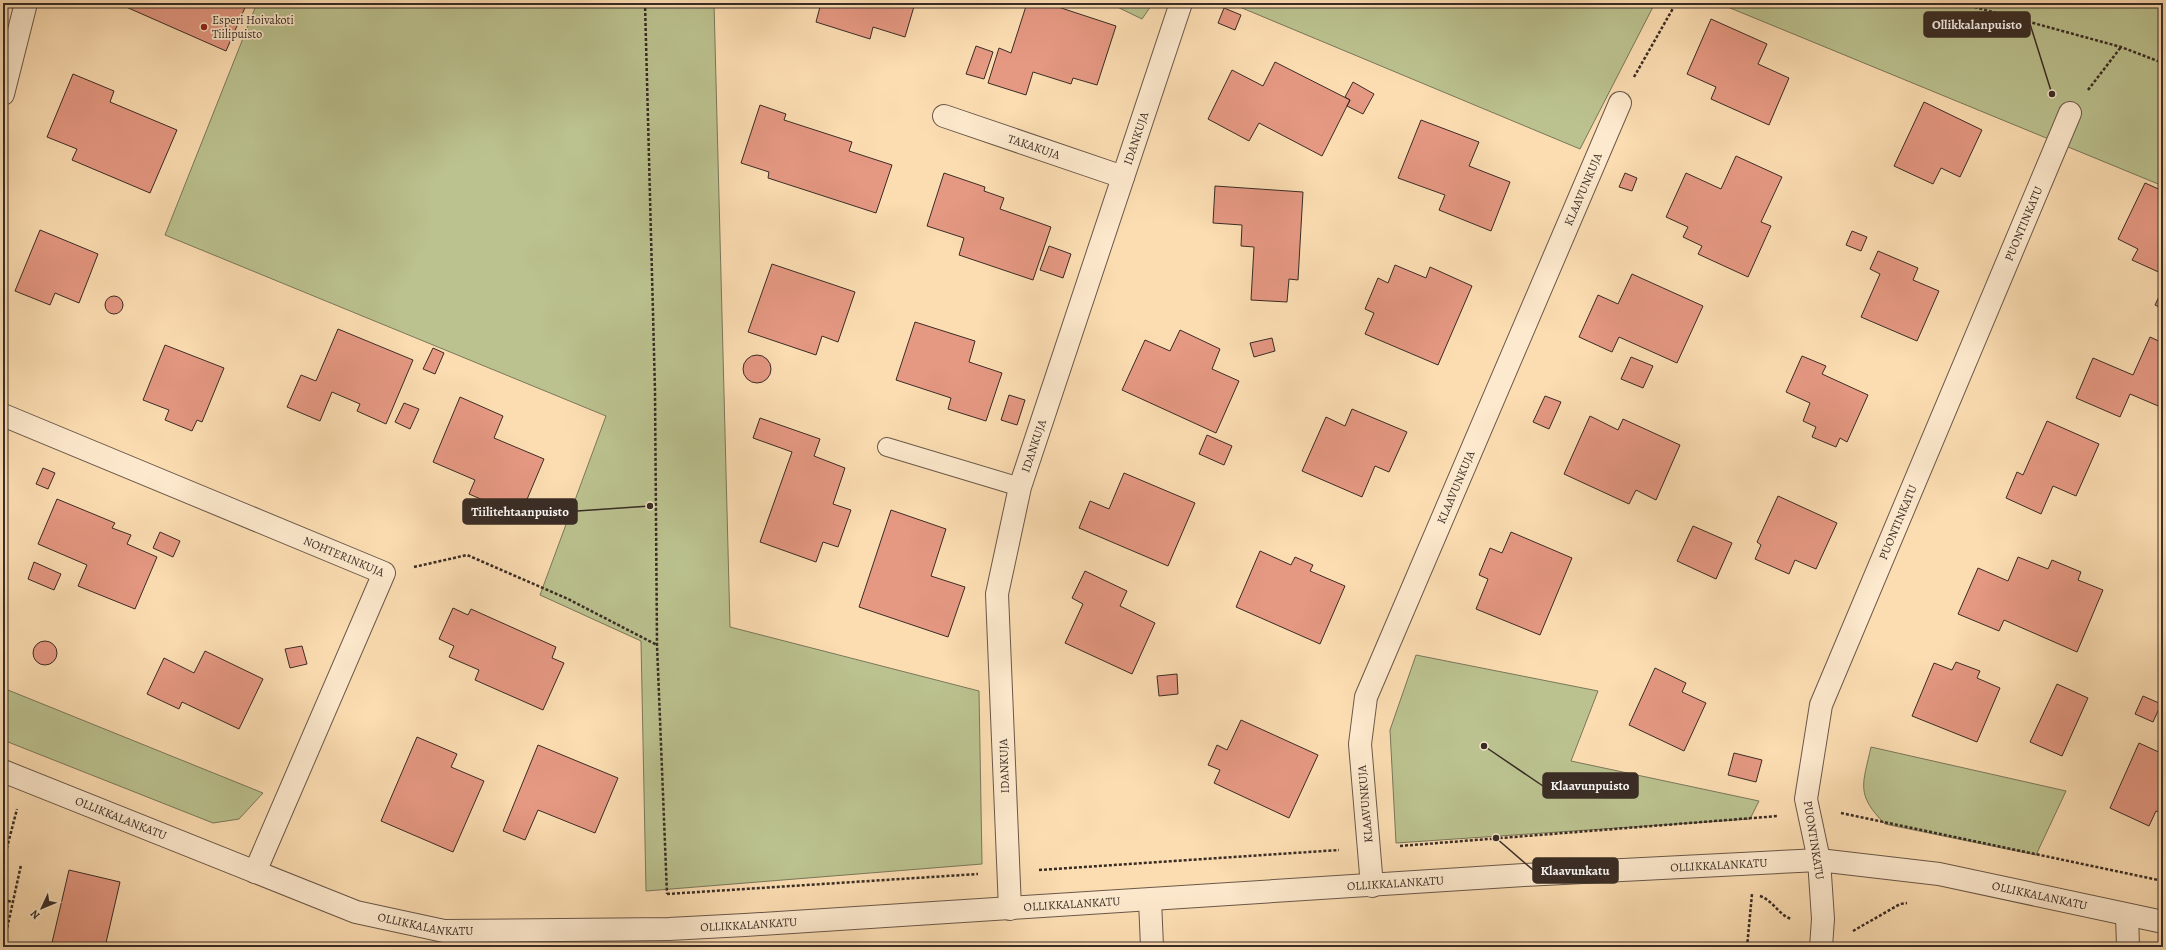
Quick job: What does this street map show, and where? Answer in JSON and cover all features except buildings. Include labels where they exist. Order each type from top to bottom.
[{"type":"street","points":[[3,94],[26,3]]},
{"type":"street","name":"IDANKUJA","points":[[1010,909],[997,594],[1020,487],[1181,3]]},
{"type":"street","name":"KLAAVUNKUJA","points":[[1372,886],[1360,744],[1366,698],[1620,103]]},
{"type":"street","name":"PUONTINKATU","points":[[1821,947],[1823,925],[1819,860],[1806,799],[1821,705],[2070,113]]},
{"type":"street","name":"TAKAKUJA","points":[[944,116],[1123,177]]},
{"type":"street","name":"NOHTERINKUJA","points":[[3,415],[384,573],[255,872]]},
{"type":"street","name":"OLLIKKALANKATU","points":[[3,771],[356,912],[444,931],[669,929],[1010,909],[1524,875],[1819,860],[1938,874],[2163,922]]},
{"type":"street","points":[[1150,900],[1152,947]]},
{"type":"street","points":[[2128,915],[2128,947]]},
{"type":"lane","points":[[887,447],[1020,487]]},
{"type":"path","points":[[645,3],[655,391],[657,645],[664,859],[669,929]]},
{"type":"path","points":[[1620,103],[1676,3]]},
{"type":"path","points":[[1960,3],[2121,48],[2163,63]]},
{"type":"path","points":[[2070,113],[2121,48]]},
{"type":"path","points":[[384,573],[467,555],[568,599],[657,645]]},
{"type":"path","points":[[3,863],[24,780]]},
{"type":"path","points":[[3,947],[21,865]]},
{"type":"path","points":[[1752,893],[1769,899],[1786,917],[1852,932],[1900,904],[1914,902]]},
{"type":"path","points":[[3,900],[13,902]]},
{"type":"green space","points":[[257,3],[714,3],[730,627],[979,691],[982,864],[646,891],[641,641],[540,595],[606,416],[165,235]]},
{"type":"green space","points":[[1109,3],[1153,3],[1142,19]]},
{"type":"green space","points":[[1230,3],[1655,3],[1580,149]]},
{"type":"green space","points":[[1718,3],[2163,3],[2163,186]]},
{"type":"green space","points":[[1416,655],[1598,691],[1571,761],[1759,801],[1750,819],[1396,843],[1390,730]]},
{"type":"green space","points":[[3,688],[263,793],[239,819],[213,823],[3,740]]},
{"type":"green space","points":[[1871,747],[2066,791],[2036,855],[1885,824],[1875,814],[1865,796],[1864,780]]},
{"type":"place","name":"Esperi Hoivakoti Tiilipuisto","points":[[204,27]]},
{"type":"place","name":"Ollikkalanpuisto","points":[[2052,94]]},
{"type":"place","name":"Tiilitehtaanpuisto","points":[[650,506]]},
{"type":"place","name":"Klaavunpuisto","points":[[1484,746]]},
{"type":"place","name":"Klaavunkatu","points":[[1496,838]]}]
